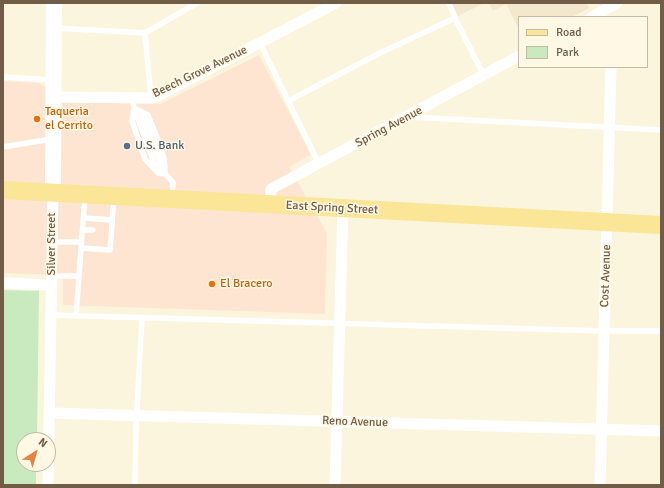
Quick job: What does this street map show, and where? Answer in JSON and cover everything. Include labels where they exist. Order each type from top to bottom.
[{"type":"main road","name":"Silver Street","points":[[52,192],[54,3]]},
{"type":"main road","name":"East Spring Street","points":[[3,190],[661,225]]},
{"type":"street","name":"Beech Grove Avenue","points":[[53,97],[133,103],[158,96],[336,3]]},
{"type":"street","points":[[594,16],[615,4]]},
{"type":"street","points":[[613,16],[615,4]]},
{"type":"street","name":"Spring Avenue","points":[[270,204],[271,189],[518,57]]},
{"type":"street","name":"Cost Avenue","points":[[600,485],[611,68]]},
{"type":"street","name":"Silver Street","points":[[48,485],[52,280],[52,192]]},
{"type":"street","points":[[335,485],[342,208]]},
{"type":"street","points":[[3,283],[52,280]]},
{"type":"street","name":"Reno Avenue","points":[[49,413],[661,431]]},
{"type":"lane","points":[[54,28],[144,33],[197,3]]},
{"type":"lane","points":[[449,3],[484,76]]},
{"type":"lane","points":[[288,101],[378,54],[455,18]]},
{"type":"lane","points":[[144,33],[150,98]]},
{"type":"lane","points":[[260,43],[319,164]]},
{"type":"lane","points":[[3,77],[53,80]]},
{"type":"lane","points":[[133,103],[132,121],[145,159],[158,174],[165,174]]},
{"type":"lane","points":[[133,103],[143,116],[165,174],[173,182],[172,199]]},
{"type":"lane","points":[[406,117],[661,130]]},
{"type":"lane","points":[[3,147],[53,139]]},
{"type":"lane","points":[[76,316],[85,194]]},
{"type":"lane","points":[[52,242],[110,250],[109,231],[112,220],[114,196]]},
{"type":"lane","points":[[84,218],[112,220]]},
{"type":"lane","points":[[83,230],[93,230]]},
{"type":"lane","points":[[52,280],[79,276]]},
{"type":"lane","points":[[51,315],[604,331],[661,331]]},
{"type":"lane","points":[[135,485],[142,318]]},
{"type":"shaded area","points":[[451,3],[484,3],[458,16]]},
{"type":"shaded area","points":[[489,3],[587,3],[589,8],[574,16],[518,16],[518,27],[506,4],[493,11]]},
{"type":"shaded area","points":[[259,55],[311,155],[289,167],[327,233],[325,314],[63,305],[63,275],[3,273],[3,81],[39,83],[66,102],[160,104]]},
{"type":"green space","points":[[3,290],[39,291],[37,432],[16,432],[16,472],[36,472],[36,485],[3,485]]},
{"type":"place","name":"Taqueria el Cerrito","points":[[37,119]]},
{"type":"place","name":"U.S. Bank","points":[[127,146]]},
{"type":"place","name":"El Bracero","points":[[212,284]]}]
